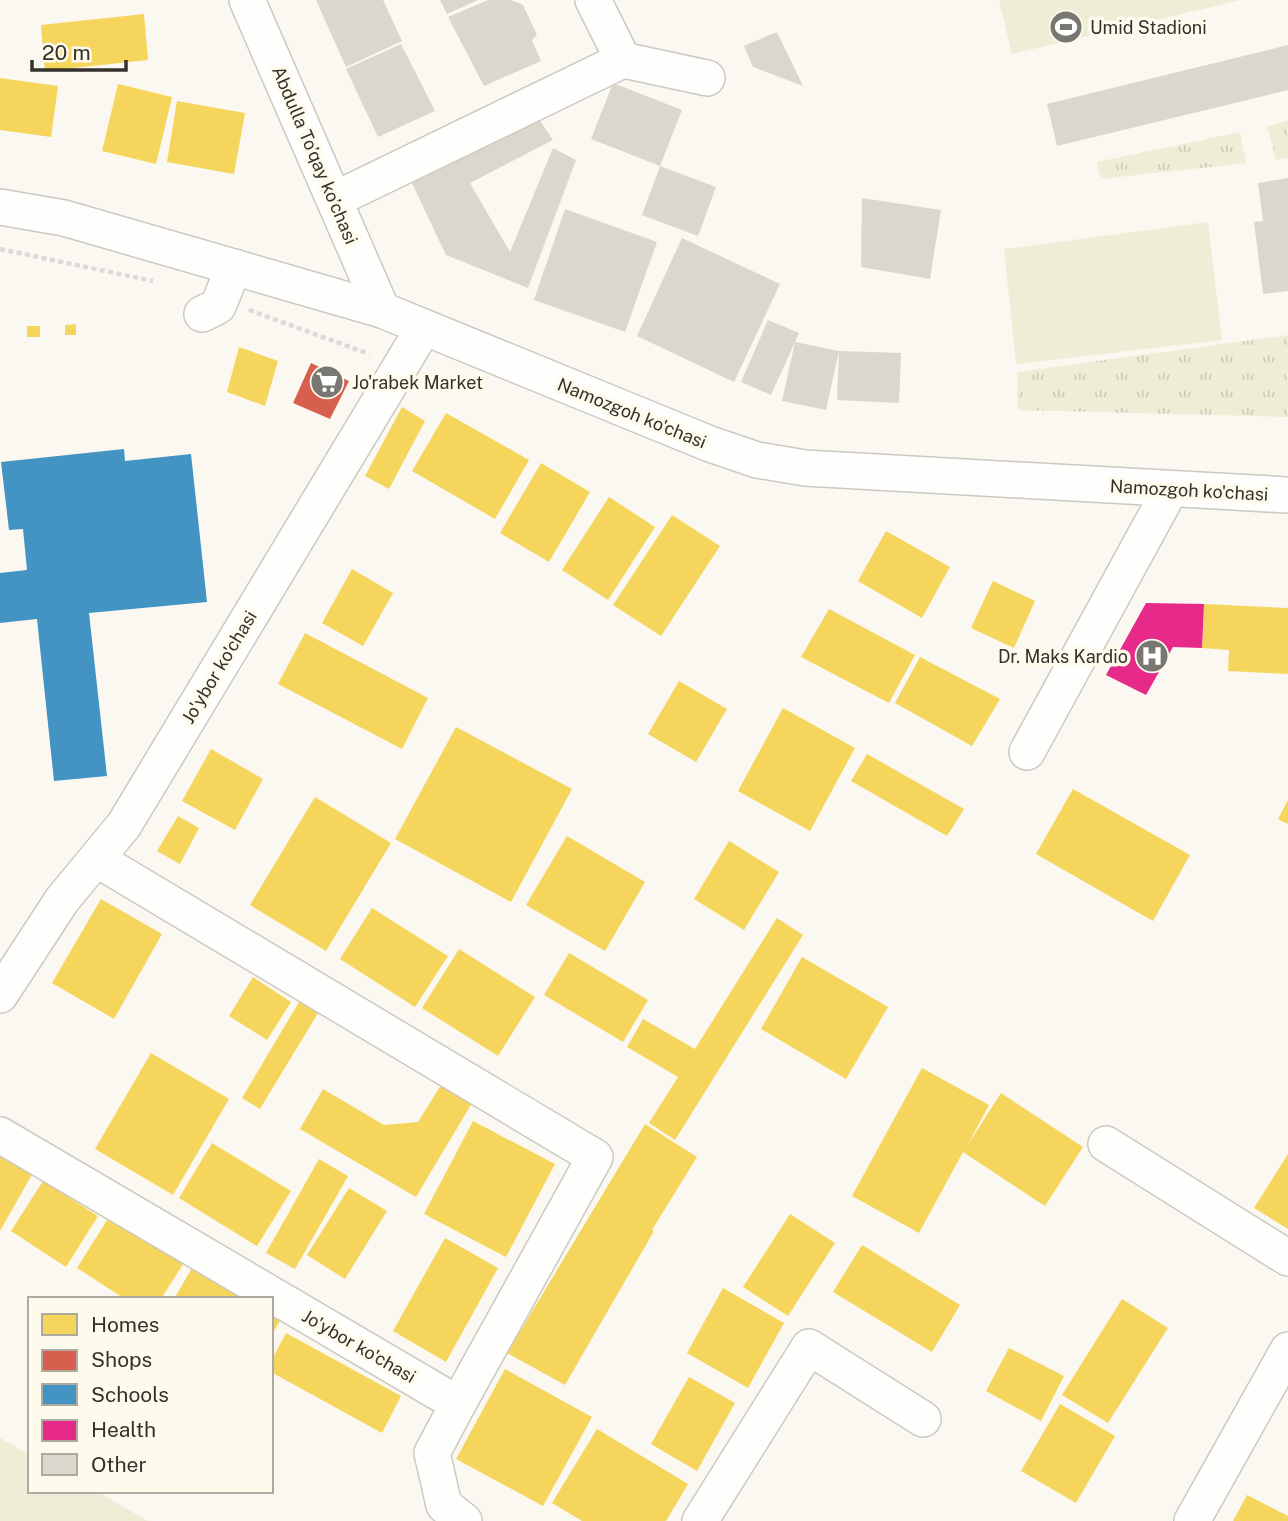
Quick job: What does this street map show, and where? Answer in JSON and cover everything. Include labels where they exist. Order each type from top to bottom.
[{"type":"street","name":"Abdulla To’qay ko’chasi","points":[[247,0],[336,199],[382,310]]},
{"type":"street","points":[[593,0],[623,60]]},
{"type":"street","points":[[336,199],[623,60],[707,78]]},
{"type":"street","name":"Namozgoh ko'chasi","points":[[0,207],[64,218],[382,310],[757,460],[805,468],[1288,495]]},
{"type":"street","points":[[202,314],[218,306],[234,267]]},
{"type":"street","name":"Jo'ybor ko'chasi","points":[[0,995],[62,900],[98,860],[124,825],[424,329]]},
{"type":"street","points":[[1027,752],[1170,490]]},
{"type":"street","points":[[98,860],[595,1157],[432,1452],[444,1504],[464,1521]]},
{"type":"street","name":"Jo'ybor ko'chasi","points":[[0,1135],[458,1404]]},
{"type":"street","points":[[1106,1144],[1288,1258]]},
{"type":"street","points":[[700,1521],[809,1347],[923,1419]]},
{"type":"street","points":[[1192,1521],[1288,1350]]},
{"type":"path","points":[[0,249],[156,282]]},
{"type":"path","points":[[247,309],[374,356]]},
{"type":"green space","name":"Umid Stadioni","points":[[999,0],[1241,0],[1012,54]]},
{"type":"green space","points":[[1288,121],[1288,158],[1276,160],[1267,126]]},
{"type":"green space","points":[[1240,132],[1246,163],[1101,179],[1097,162]]},
{"type":"green space","points":[[1208,222],[1222,340],[1016,364],[1004,249]]},
{"type":"green space","points":[[1288,335],[1288,417],[1018,410],[1017,372]]},
{"type":"green space","points":[[0,1438],[28,1454],[28,1493],[99,1493],[148,1521],[0,1521]]},
{"type":"building: Homes","points":[[144,14],[148,60],[45,71],[41,25]]},
{"type":"building: Homes","points":[[0,78],[58,86],[51,137],[0,130]]},
{"type":"building: Homes","points":[[118,84],[172,97],[156,164],[102,151]]},
{"type":"building: Homes","points":[[177,101],[245,113],[234,174],[167,162]]},
{"type":"building: Homes","points":[[76,324],[76,335],[65,335],[65,325]]},
{"type":"building: Homes","points":[[27,326],[40,326],[40,337],[27,337]]},
{"type":"building: Homes","points":[[239,347],[278,361],[265,406],[227,392]]},
{"type":"building: Homes","points":[[402,407],[425,421],[389,489],[365,476]]},
{"type":"building: Homes","points":[[446,413],[529,460],[495,519],[412,471]]},
{"type":"building: Homes","points":[[541,463],[590,492],[549,562],[500,533]]},
{"type":"building: Homes","points":[[609,497],[655,527],[608,600],[562,570]]},
{"type":"building: Homes","points":[[672,515],[720,546],[661,636],[613,605]]},
{"type":"building: Homes","points":[[886,531],[950,567],[922,618],[858,581]]},
{"type":"building: Homes","points":[[352,569],[393,593],[363,646],[322,623]]},
{"type":"building: Homes","points":[[993,581],[1035,601],[1014,648],[971,628]]},
{"type":"building: Homes","points":[[1204,604],[1288,608],[1288,674],[1228,671],[1229,650],[1202,648]]},
{"type":"building: Homes","points":[[829,609],[915,655],[889,703],[801,657]]},
{"type":"building: Homes","points":[[305,633],[428,698],[402,749],[278,684]]},
{"type":"building: Homes","points":[[920,657],[1000,699],[972,746],[895,703]]},
{"type":"building: Homes","points":[[679,681],[727,709],[696,762],[648,734]]},
{"type":"building: Homes","points":[[783,708],[855,748],[810,831],[738,791]]},
{"type":"building: Homes","points":[[456,727],[572,789],[511,902],[395,839]]},
{"type":"building: Homes","points":[[211,749],[263,779],[235,830],[182,801]]},
{"type":"building: Homes","points":[[867,754],[964,809],[947,836],[851,781]]},
{"type":"building: Homes","points":[[1073,789],[1190,855],[1153,921],[1036,854]]},
{"type":"building: Homes","points":[[315,797],[391,843],[326,951],[250,905]]},
{"type":"building: Homes","points":[[1288,800],[1288,824],[1278,819]]},
{"type":"building: Homes","points":[[178,816],[199,828],[180,864],[157,851]]},
{"type":"building: Homes","points":[[567,836],[645,882],[605,951],[526,905]]},
{"type":"building: Homes","points":[[729,841],[779,872],[744,930],[694,899]]},
{"type":"building: Homes","points":[[101,899],[162,934],[114,1019],[52,983]]},
{"type":"building: Homes","points":[[372,908],[448,956],[415,1007],[340,959]]},
{"type":"building: Homes","points":[[777,918],[803,935],[675,1140],[649,1123],[678,1077],[627,1047],[643,1019],[695,1049]]},
{"type":"building: Homes","points":[[459,949],[535,997],[498,1056],[422,1008]]},
{"type":"building: Homes","points":[[569,953],[648,1000],[623,1042],[544,995]]},
{"type":"building: Homes","points":[[802,957],[888,1007],[846,1079],[761,1029]]},
{"type":"building: Homes","points":[[253,977],[291,1002],[267,1040],[229,1016]]},
{"type":"building: Homes","points":[[299,1002],[318,1013],[260,1109],[242,1098]]},
{"type":"building: Homes","points":[[151,1053],[229,1099],[173,1195],[95,1149]]},
{"type":"building: Homes","points":[[922,1068],[989,1105],[967,1146],[1001,1093],[1083,1147],[1045,1206],[963,1152],[919,1233],[852,1196]]},
{"type":"building: Homes","points":[[441,1085],[472,1103],[416,1197],[300,1129],[323,1089],[384,1125],[418,1122]]},
{"type":"building: Homes","points":[[473,1121],[555,1164],[506,1257],[424,1214]]},
{"type":"building: Homes","points":[[645,1124],[697,1157],[652,1230],[654,1231],[565,1385],[507,1353]]},
{"type":"building: Homes","points":[[212,1143],[291,1191],[257,1246],[179,1198]]},
{"type":"building: Homes","points":[[0,1151],[34,1171],[0,1231]]},
{"type":"building: Homes","points":[[1288,1154],[1288,1229],[1254,1208]]},
{"type":"building: Homes","points":[[319,1159],[348,1176],[295,1269],[266,1253]]},
{"type":"building: Homes","points":[[43,1181],[98,1216],[66,1267],[11,1231]]},
{"type":"building: Homes","points":[[349,1188],[387,1211],[345,1279],[307,1255]]},
{"type":"building: Homes","points":[[790,1214],[835,1243],[788,1316],[743,1287]]},
{"type":"building: Homes","points":[[109,1217],[183,1264],[162,1297],[122,1297],[77,1268]]},
{"type":"building: Homes","points":[[445,1238],[498,1268],[446,1362],[393,1331]]},
{"type":"building: Homes","points":[[862,1245],[960,1305],[932,1352],[833,1292]]},
{"type":"building: Homes","points":[[192,1268],[242,1297],[175,1297]]},
{"type":"building: Homes","points":[[723,1288],[784,1323],[748,1388],[687,1353]]},
{"type":"building: Homes","points":[[1122,1299],[1168,1328],[1108,1423],[1062,1395]]},
{"type":"building: Homes","points":[[273,1315],[281,1319],[273,1333]]},
{"type":"building: Homes","points":[[286,1333],[401,1396],[382,1433],[273,1373],[273,1357]]},
{"type":"building: Homes","points":[[1009,1348],[1064,1376],[1041,1421],[986,1391]]},
{"type":"building: Homes","points":[[505,1369],[592,1417],[543,1506],[456,1459]]},
{"type":"building: Homes","points":[[689,1377],[735,1403],[697,1471],[651,1444]]},
{"type":"building: Homes","points":[[1060,1404],[1115,1436],[1076,1503],[1021,1471]]},
{"type":"building: Homes","points":[[597,1429],[688,1484],[666,1521],[582,1521],[552,1503]]},
{"type":"building: Homes","points":[[1247,1495],[1288,1516],[1288,1521],[1233,1521]]},
{"type":"building: Shops","points":[[311,363],[349,381],[330,419],[293,403]]},
{"type":"building: Schools","points":[[124,449],[125,461],[191,454],[207,602],[89,613],[107,776],[54,781],[37,619],[0,623],[0,573],[27,570],[23,529],[9,530],[1,462]]},
{"type":"building: Health","points":[[1146,603],[1204,604],[1202,648],[1173,647],[1146,695],[1106,675]]},
{"type":"building: Other","points":[[316,0],[383,0],[402,41],[346,67]]},
{"type":"building: Other","points":[[440,0],[478,0],[447,14]]},
{"type":"building: Other","points":[[488,0],[511,0],[523,5],[537,35],[532,40],[541,61],[484,86],[448,17]]},
{"type":"building: Other","points":[[777,32],[803,86],[753,67],[744,46]]},
{"type":"building: Other","points":[[401,44],[435,111],[378,137],[346,69]]},
{"type":"building: Other","points":[[1288,45],[1288,90],[1057,146],[1047,104]]},
{"type":"building: Other","points":[[613,83],[682,110],[660,166],[591,139]]},
{"type":"building: Other","points":[[537,116],[553,140],[470,183],[510,252],[553,148],[576,160],[528,288],[446,255],[411,181]]},
{"type":"building: Other","points":[[660,166],[716,187],[698,236],[642,215]]},
{"type":"building: Other","points":[[1288,178],[1288,291],[1263,294],[1254,222],[1263,221],[1258,183]]},
{"type":"building: Other","points":[[862,198],[941,210],[930,279],[861,267]]},
{"type":"building: Other","points":[[565,209],[657,242],[625,332],[534,300]]},
{"type":"building: Other","points":[[682,238],[780,284],[734,382],[637,336]]},
{"type":"building: Other","points":[[768,320],[799,333],[771,395],[741,382]]},
{"type":"building: Other","points":[[795,342],[839,351],[826,410],[782,401]]},
{"type":"building: Other","points":[[839,351],[901,353],[899,403],[837,400]]},
{"type":"place","name":"Umid Stadioni","points":[[1066,27]]},
{"type":"place","name":"Jo'rabek Market","points":[[327,382]]},
{"type":"place","name":"Dr. Maks Kardio","points":[[1152,656]]}]
